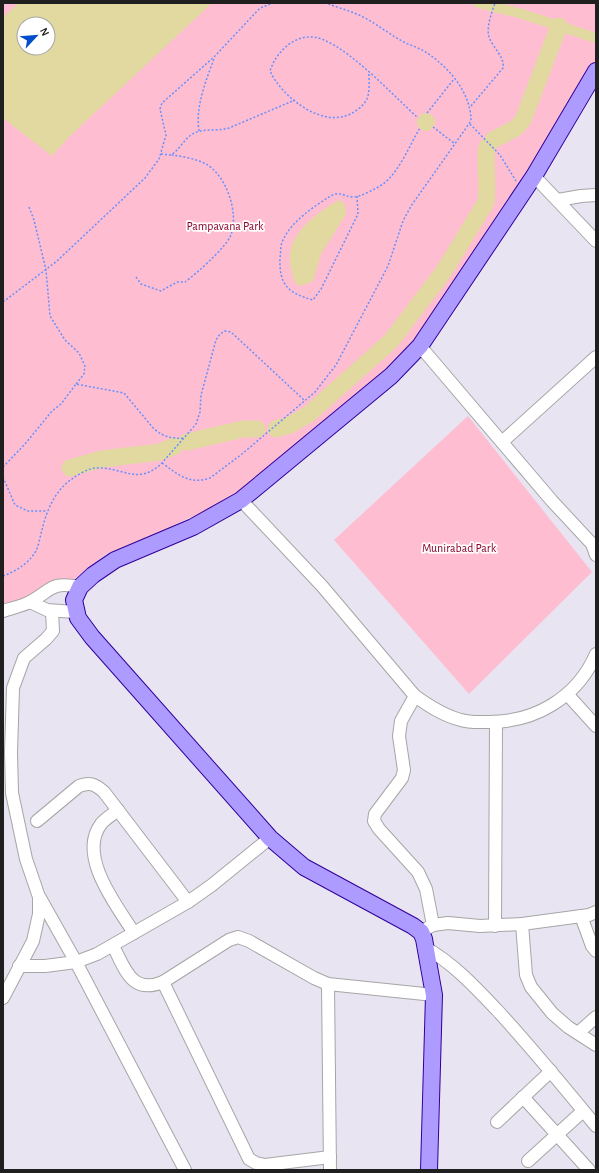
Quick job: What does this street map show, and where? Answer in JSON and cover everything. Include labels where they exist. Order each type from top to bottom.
[{"type":"main road","points":[[429,1170],[434,995],[426,948],[427,928],[413,926],[304,867],[270,838],[92,637],[75,612],[74,600],[80,587],[103,567],[193,527],[241,500],[392,376],[420,346],[523,193],[596,71]]},
{"type":"street","points":[[534,176],[596,241]]},
{"type":"street","points":[[558,200],[596,195]]},
{"type":"street","points":[[420,346],[552,502],[595,547]]},
{"type":"street","points":[[502,442],[596,356]]},
{"type":"street","points":[[241,500],[322,586],[415,696],[428,705],[456,719],[496,722],[517,720],[544,710],[562,700],[592,663],[596,654]]},
{"type":"street","points":[[3,611],[30,602],[48,589],[58,585],[68,584],[80,587]]},
{"type":"street","points":[[30,602],[52,612],[75,612]]},
{"type":"street","points":[[52,612],[53,631],[46,640],[24,658],[13,688],[11,752],[12,793],[26,859],[39,897],[76,962],[185,1170]]},
{"type":"street","points":[[3,697],[13,688]]},
{"type":"street","points":[[567,694],[596,726]]},
{"type":"street","points":[[415,696],[401,721],[399,736],[404,770],[402,778],[375,814],[374,821],[379,829],[418,872],[426,889],[427,928],[448,923],[495,926],[522,924],[581,916],[596,912]]},
{"type":"street","points":[[495,926],[496,722]]},
{"type":"street","points":[[37,821],[79,786],[87,783],[95,784],[104,792],[188,902]]},
{"type":"street","points":[[118,810],[101,825],[95,836],[93,847],[103,884],[134,933]]},
{"type":"street","points":[[19,966],[46,966],[76,962],[113,946],[188,902],[270,838]]},
{"type":"street","points":[[3,998],[36,931],[39,914],[39,897]]},
{"type":"street","points":[[581,916],[592,946],[596,951]]},
{"type":"street","points":[[522,924],[526,975],[531,987],[568,1028],[596,1045]]},
{"type":"street","points":[[113,946],[134,981],[145,986],[163,982],[229,940],[238,937],[249,941],[314,978],[328,984],[434,995]]},
{"type":"street","points":[[426,948],[443,958],[472,984],[551,1071],[596,1126]]},
{"type":"street","points":[[163,982],[249,1159],[256,1163],[265,1165],[330,1157]]},
{"type":"street","points":[[328,984],[330,1170]]},
{"type":"street","points":[[578,1033],[596,1017]]},
{"type":"street","points":[[497,1122],[551,1071]]},
{"type":"street","points":[[523,1097],[589,1170]]},
{"type":"street","points":[[528,1161],[583,1111]]},
{"type":"path","points":[[3,302],[46,270],[145,178],[159,159],[166,135],[160,109],[162,103],[214,57],[248,19],[260,8],[267,4],[273,3]]},
{"type":"path","points":[[162,463],[190,480],[200,481],[210,478],[242,454],[326,380],[336,365],[388,266],[403,222],[411,206],[470,124],[471,106],[448,70],[423,51],[408,45],[363,16],[326,3]]},
{"type":"path","points":[[471,106],[503,68],[504,64],[489,37],[491,14],[495,3]]},
{"type":"path","points":[[369,74],[369,92],[366,100],[359,109],[345,117],[332,118],[318,115],[295,100],[275,82],[270,71],[277,54],[286,46],[298,40],[309,37],[324,40],[346,54],[369,74],[418,118]]},
{"type":"path","points":[[199,131],[198,123],[200,105],[214,57]]},
{"type":"path","points":[[428,113],[454,79]]},
{"type":"path","points":[[171,155],[176,152],[191,135],[199,131],[208,129],[219,131],[229,128],[295,100]]},
{"type":"path","points":[[470,124],[500,155],[523,193]]},
{"type":"path","points":[[433,127],[455,144]]},
{"type":"path","points":[[357,196],[358,214],[321,289],[313,300],[294,294],[288,289],[279,269],[282,240],[300,219],[330,196],[336,193],[345,194],[351,197],[357,196],[381,185],[393,175],[420,128]]},
{"type":"path","points":[[136,277],[141,284],[161,291],[177,282],[185,282],[222,248],[229,239],[233,229],[234,221],[230,201],[224,183],[215,172],[206,164],[181,156],[161,154]]},
{"type":"path","points":[[3,467],[31,438],[52,411],[61,404],[84,374],[85,366],[79,354],[61,335],[50,316],[46,270],[34,220],[29,207]]},
{"type":"path","points":[[3,576],[18,570],[37,550],[47,510],[58,493],[70,480],[82,472],[96,468],[140,476],[156,469],[186,438],[196,424],[200,412],[201,395],[216,340],[220,334],[225,331],[231,332],[304,400]]},
{"type":"path","points":[[76,384],[124,393],[154,429],[169,438],[186,438]]},
{"type":"path","points":[[3,477],[15,505],[28,511],[47,510]]},
{"type":"green space","name":"Pampavana Park","points":[[3,3],[596,3],[596,71],[420,346],[241,500],[189,518],[165,530],[106,554],[68,584],[3,611]]},
{"type":"green space","name":"Munirabad Park","points":[[468,416],[592,572],[469,694],[334,540]]},
{"type":"shaded area","points":[[19,3],[212,3],[69,137],[52,156],[3,118],[3,17]]},
{"type":"shaded area","points":[[426,113],[432,116],[435,122],[432,128],[426,131],[420,128],[417,122],[420,116]]},
{"type":"shaded area","points":[[339,200],[345,204],[346,214],[321,254],[313,281],[301,286],[295,283],[291,269],[290,255],[292,246],[296,237],[308,222]]},
{"type":"waterway","points":[[478,3],[519,13],[596,38]]},
{"type":"waterway","points":[[493,140],[516,128],[523,120],[559,26]]},
{"type":"waterway","points":[[276,429],[290,425],[309,414],[391,341],[444,271],[486,202],[487,147]]},
{"type":"waterway","points":[[187,442],[243,429],[257,429]]},
{"type":"waterway","points":[[70,468],[102,459],[160,452],[175,446]]}]
